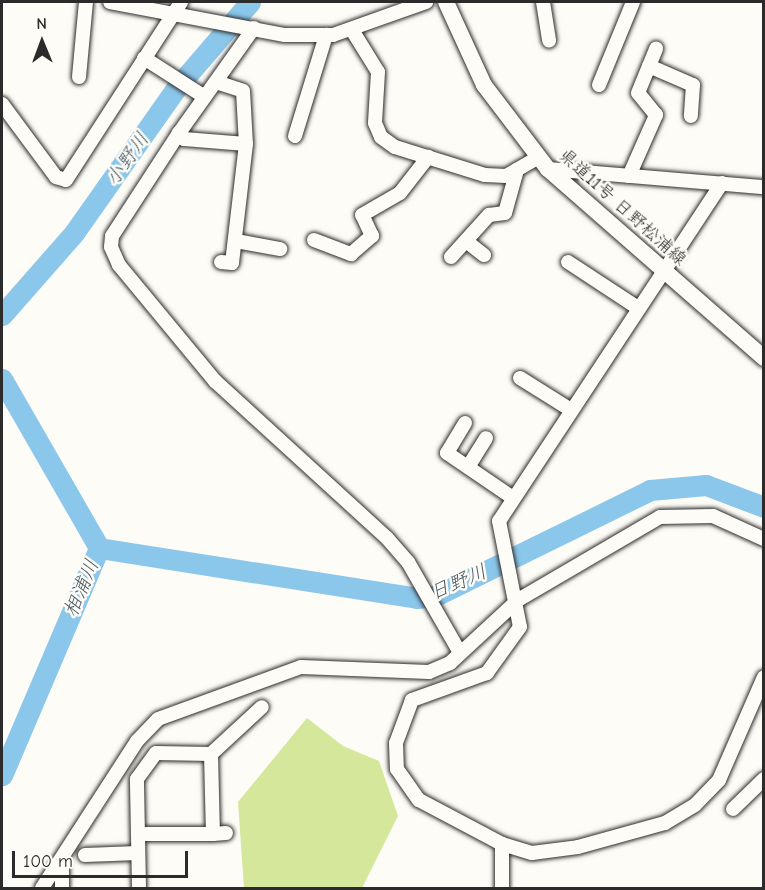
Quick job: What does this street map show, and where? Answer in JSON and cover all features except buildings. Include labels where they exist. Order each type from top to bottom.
[{"type":"main road","name":"県道11号 日野松浦線","points":[[446,2],[484,85],[543,163],[663,272],[764,358]]},
{"type":"street","points":[[79,77],[86,2]]},
{"type":"street","points":[[110,2],[177,9],[251,28],[326,35],[352,30],[426,2]]},
{"type":"street","points":[[543,2],[549,41]]},
{"type":"street","points":[[599,85],[633,2]]},
{"type":"street","points":[[2,104],[56,177],[66,180],[177,9]]},
{"type":"street","points":[[251,28],[112,236],[111,247],[119,265],[215,381],[408,562],[459,651]]},
{"type":"street","points":[[352,30],[378,72],[375,107],[381,137],[428,157],[485,175],[517,171],[543,163],[629,176],[764,187]]},
{"type":"street","points":[[295,136],[326,35]]},
{"type":"street","points":[[629,176],[656,115],[638,93],[656,50]]},
{"type":"street","points":[[144,59],[205,96]]},
{"type":"street","points":[[650,66],[693,85],[691,116]]},
{"type":"street","points":[[216,82],[243,91],[246,144],[232,263],[221,262]]},
{"type":"street","points":[[179,133],[184,139],[246,144]]},
{"type":"street","points":[[314,240],[351,254],[372,236],[362,215],[400,193],[428,157]]},
{"type":"street","points":[[452,257],[489,214],[505,213],[517,171]]},
{"type":"street","points":[[722,183],[499,521],[516,595],[520,627],[504,654],[487,673],[412,700],[396,743],[397,769],[419,800],[502,844],[532,853],[578,847],[665,823],[695,805],[719,780],[764,677]]},
{"type":"street","points":[[496,214],[513,224]]},
{"type":"street","points":[[236,241],[280,249]]},
{"type":"street","points":[[466,241],[484,255]]},
{"type":"street","points":[[568,262],[638,308]]},
{"type":"street","points":[[520,378],[571,410]]},
{"type":"street","points":[[465,423],[447,449],[468,468],[513,498]]},
{"type":"street","points":[[468,468],[486,438]]},
{"type":"street","points":[[42,888],[138,741],[158,719],[301,667],[405,675],[450,663],[459,651],[516,595],[660,517],[713,516],[764,539]]},
{"type":"street","points":[[139,888],[138,779],[156,753],[212,754],[262,707]]},
{"type":"street","points":[[138,834],[220,833],[212,754]]},
{"type":"street","points":[[733,809],[764,778]]},
{"type":"street","points":[[502,844],[502,888]]},
{"type":"street","points":[[85,855],[138,853]]},
{"type":"street","points":[[62,859],[62,888]]},
{"type":"green space","points":[[307,718],[343,746],[379,761],[398,816],[362,888],[244,888],[238,802]]},
{"type":"waterway","name":"小野川","points":[[2,315],[74,233],[177,87],[250,2]]},
{"type":"waterway","name":"相浦川","points":[[2,379],[99,548],[2,775]]},
{"type":"waterway","name":"日野川","points":[[99,548],[417,598],[435,596],[650,490],[706,485],[764,507]]}]
